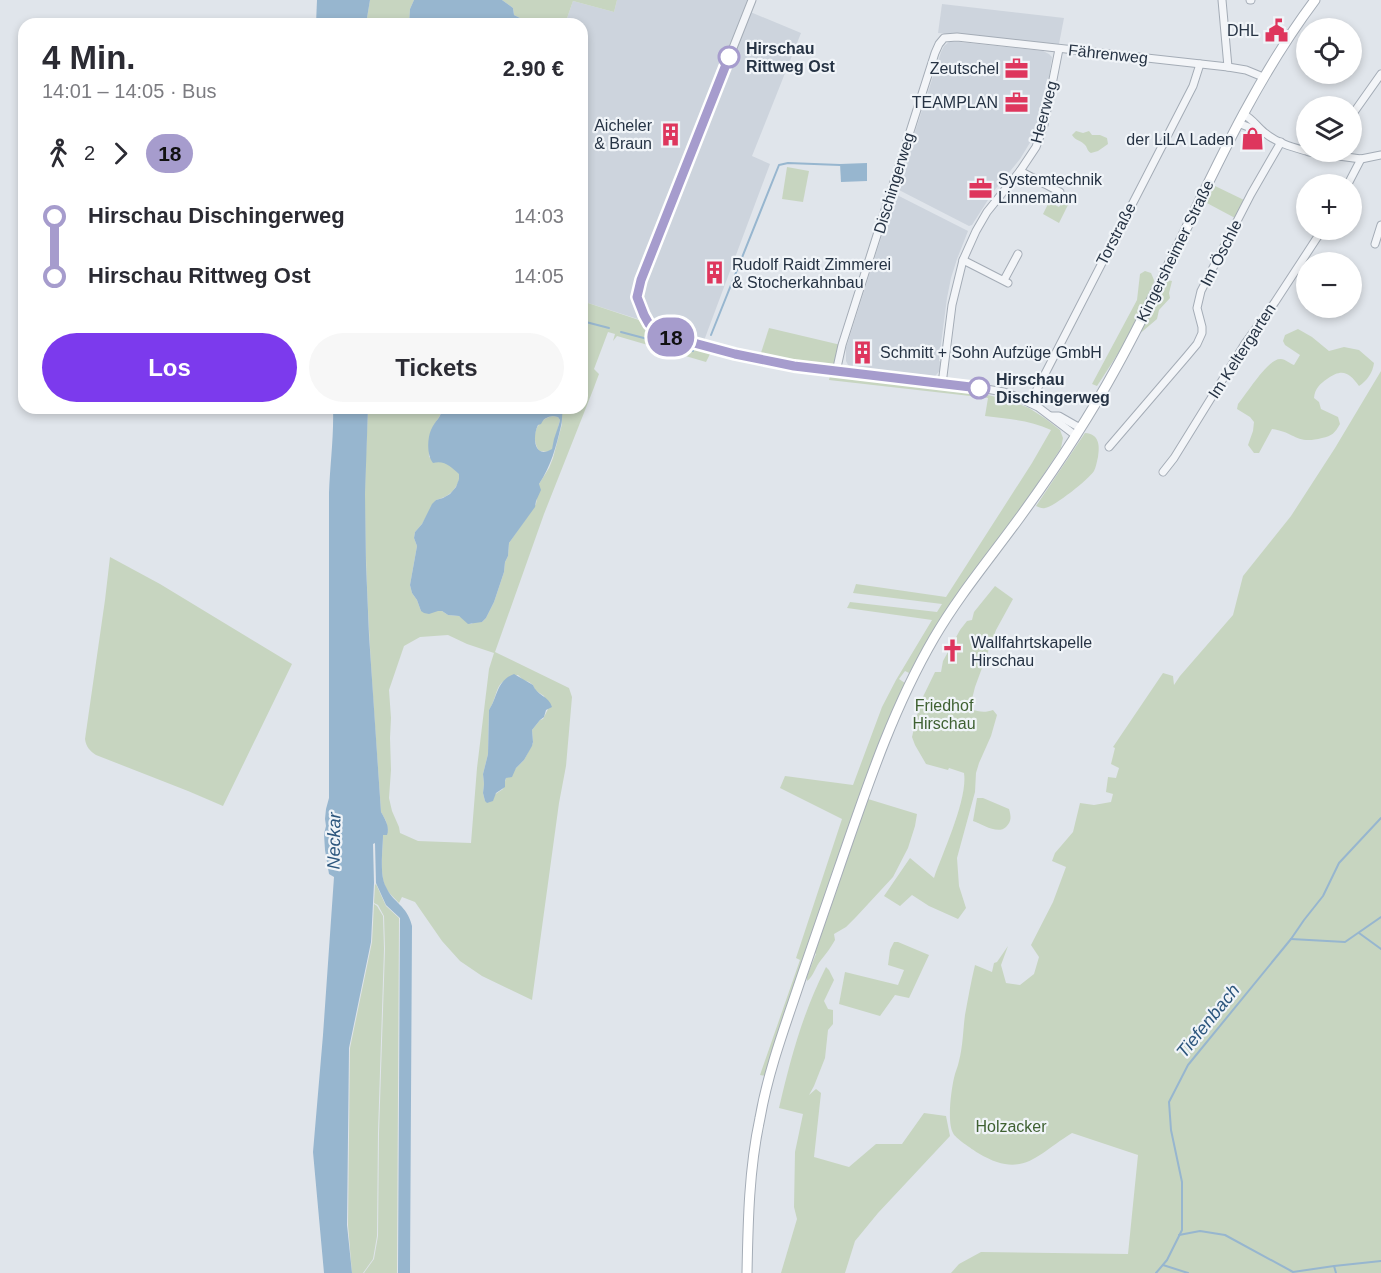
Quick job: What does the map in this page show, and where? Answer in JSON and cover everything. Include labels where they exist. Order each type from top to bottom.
[{"type":"main road","name":"Kingersheimer Straße","points":[[747,1273],[752,1164],[766,1088],[792,1003],[873,773],[903,699],[937,633],[1032,501],[1078,432],[1115,370],[1150,304],[1238,123],[1263,77],[1313,1]]},
{"type":"street","points":[[752,0],[644,273],[637,297],[649,324],[668,336],[758,359],[836,372],[996,390],[1030,403],[1051,416],[1059,416],[1078,432]]},
{"type":"street","points":[[1222,0],[1228,67]]},
{"type":"street","name":"Fährenweg","points":[[952,37],[1228,67],[1246,70],[1263,77]]},
{"type":"street","name":"Dischingerweg","points":[[836,372],[842,345],[935,53],[941,40],[952,37]]},
{"type":"street","name":"Heerweg","points":[[942,384],[952,305],[963,260],[987,212],[1036,147],[1042,131],[1059,49]]},
{"type":"street","name":"Torstraße","points":[[1030,403],[1193,86],[1200,64]]},
{"type":"street","points":[[1362,101],[1381,74]]},
{"type":"street","points":[[1243,114],[1251,118],[1264,132]]},
{"type":"street","points":[[1238,123],[1296,147]]},
{"type":"street","name":"Im Öschle","points":[[1109,447],[1199,340],[1202,329],[1197,308],[1201,291],[1251,194],[1281,142]]},
{"type":"street","points":[[1362,159],[1381,155]]},
{"type":"street","points":[[1020,171],[1060,192]]},
{"type":"street","points":[[1375,244],[1381,225]]},
{"type":"street","name":"Im Keltergarten","points":[[1163,472],[1244,345],[1315,240]]},
{"type":"street","points":[[963,260],[1006,281],[1018,254]]},
{"type":"shaded area","points":[[617,0],[752,0],[748,11],[801,33],[752,156],[770,164],[702,346],[668,335],[650,323],[588,303],[588,18],[567,18],[573,1],[614,12]]},
{"type":"shaded area","points":[[942,4],[1064,18],[1059,44],[938,33]]},
{"type":"shaded area","points":[[949,42],[1043,51],[1052,57],[1038,122],[1031,141],[972,225],[969,226],[897,187],[941,52]]},
{"type":"shaded area","points":[[895,194],[968,231],[951,278],[941,344],[940,370],[934,377],[857,369],[848,365],[846,361],[846,348]]},
{"type":"green space","points":[[370,0],[414,0],[409,18],[367,18]]},
{"type":"green space","points":[[502,0],[617,0],[614,12],[573,1],[567,18],[520,18],[514,15],[513,8]]},
{"type":"green space","points":[[1076,131],[1083,133],[1089,131],[1092,135],[1100,135],[1107,138],[1108,144],[1091,153],[1072,135]]},
{"type":"green space","points":[[787,167],[809,171],[803,202],[782,199]]},
{"type":"green space","points":[[1213,185],[1244,200],[1235,218],[1205,202]]},
{"type":"green space","points":[[1049,202],[1059,207],[1062,202],[1068,205],[1059,223],[1043,214]]},
{"type":"green space","points":[[1145,271],[1151,273],[1154,280],[1153,288],[1121,349],[1097,386],[1092,384],[1137,300],[1140,274]]},
{"type":"green space","points":[[1167,280],[1172,281],[1170,298],[1159,310],[1157,319],[1137,336],[1163,285]]},
{"type":"green space","points":[[588,303],[642,321],[649,329],[666,339],[711,352],[706,362],[617,336],[613,341],[615,334],[608,332],[594,369],[599,374],[588,402]]},
{"type":"green space","points":[[769,328],[841,345],[833,371],[759,359]]},
{"type":"green space","points":[[1298,329],[1329,351],[1344,347],[1359,350],[1374,363],[1372,370],[1359,386],[1352,377],[1345,373],[1337,373],[1317,389],[1314,398],[1319,402],[1321,409],[1338,417],[1340,424],[1333,434],[1306,440],[1272,429],[1259,453],[1254,453],[1248,445],[1254,422],[1237,409],[1238,404],[1270,364],[1281,359],[1294,365],[1300,355],[1285,345],[1283,341],[1285,335]]},
{"type":"green space","name":"Holzacker","points":[[1381,371],[1381,1273],[951,1273],[959,1264],[981,1252],[1128,1254],[1138,1155],[1072,1133],[1028,1161],[1007,1164],[993,1161],[978,1153],[954,1135],[950,1114],[952,1091],[975,965],[992,972],[994,963],[1008,946],[1001,965],[1006,983],[1020,985],[1034,974],[1039,957],[1031,945],[1053,902],[1066,867],[1052,861],[1055,853],[1073,832],[1080,803],[1094,805],[1111,802],[1113,794],[1106,792],[1108,777],[1116,778],[1119,768],[1111,764],[1115,748],[1113,747],[1163,673],[1173,676],[1174,685],[1233,615],[1243,576],[1291,516]]},
{"type":"green space","points":[[830,376],[955,390],[1012,401],[1046,419],[1060,430],[1063,438],[1061,448],[935,628],[909,673],[905,671],[899,679],[905,683],[882,735],[766,1076],[760,1075],[800,960],[796,958],[842,819],[780,788],[785,776],[853,785],[882,707],[932,620],[847,608],[850,602],[937,612],[942,604],[853,593],[856,584],[946,597],[1051,430],[1027,422],[985,416],[988,398],[829,380]]},
{"type":"green space","points":[[368,414],[441,414],[431,434],[429,457],[443,462],[460,474],[458,484],[445,497],[436,500],[415,532],[414,538],[417,546],[410,585],[421,611],[442,611],[448,615],[459,616],[471,624],[482,622],[494,602],[504,572],[509,543],[536,504],[539,484],[553,458],[562,424],[561,414],[583,414],[544,514],[495,652],[569,688],[572,697],[566,766],[532,1000],[482,976],[460,961],[442,941],[415,902],[402,897],[399,903],[384,883],[383,835],[388,831],[381,812],[370,654],[365,535]],"holes":[[[448,635],[494,653],[489,669],[477,768],[471,843],[418,841],[400,833],[389,798],[391,770],[389,690],[404,646],[420,637]],[[518,675],[533,685],[535,690],[544,696],[548,709],[543,719],[532,730],[533,743],[524,760],[506,778],[503,789],[485,801],[483,774],[488,754],[489,710],[500,684]]]},
{"type":"green space","points":[[553,416],[560,420],[552,450],[539,451],[535,440],[536,429],[542,421]]},
{"type":"green space","points":[[1085,433],[1096,438],[1099,448],[1094,471],[1079,486],[1056,503],[1044,508],[1036,506]]},
{"type":"green space","points":[[110,557],[160,584],[292,664],[223,806],[96,755],[86,744]]},
{"type":"green space","name":"Friedhof Hirschau","points":[[995,586],[1013,599],[996,630],[970,707],[979,711],[993,710],[997,715],[976,773],[975,792],[957,858],[959,886],[966,908],[958,919],[929,906],[912,895],[900,906],[884,896],[910,858],[934,878],[954,826],[962,797],[964,773],[926,764],[912,737],[920,703],[935,672],[941,672],[943,661],[960,630],[967,621],[972,620],[974,612]]},
{"type":"green space","points":[[977,798],[983,798],[1009,809],[1010,818],[1006,827],[999,830],[973,821]]},
{"type":"green space","points":[[868,799],[917,814],[908,848],[893,877],[846,927],[834,934],[835,940],[807,981],[807,976]]},
{"type":"green space","points":[[376,884],[386,906],[399,918],[397,1273],[364,1273],[374,1259],[378,1236],[385,949],[384,916],[378,905],[374,903]]},
{"type":"green space","points":[[374,904],[383,916],[384,949],[377,1236],[373,1259],[363,1273],[352,1273],[348,1225],[350,1048],[372,942]]},
{"type":"green space","points":[[894,942],[929,955],[909,998],[895,995],[880,1016],[839,1004],[845,972],[898,985],[904,970],[888,965],[890,950]]},
{"type":"green space","points":[[826,967],[834,980],[824,1001],[828,1009],[833,1010],[833,1024],[828,1030],[825,1058],[809,1095],[816,1089],[821,1093],[814,1157],[849,1167],[876,1144],[902,1144],[924,1113],[946,1116],[950,1136],[855,1241],[845,1273],[781,1273],[797,1219],[794,1207],[795,1152],[803,1114],[779,1108],[798,1036]]},
{"type":"water","points":[[317,0],[370,0],[367,18],[316,18]]},
{"type":"water","points":[[414,0],[502,0],[513,8],[514,15],[520,18],[409,18]]},
{"type":"water","points":[[867,163],[867,181],[841,182],[840,164]]},
{"type":"water","name":"Neckar","points":[[333,414],[368,414],[365,494],[369,635],[381,812],[388,829],[387,835],[383,835],[382,869],[386,887],[407,913],[412,926],[410,1273],[398,1273],[400,918],[386,905],[376,883],[375,843],[373,844],[371,942],[349,1048],[347,1225],[352,1273],[324,1273],[313,1152],[334,877],[329,874],[324,834],[329,798],[329,493]]},
{"type":"water","points":[[440,414],[563,414],[555,449],[539,484],[541,490],[535,507],[509,543],[504,572],[494,602],[482,622],[468,624],[459,616],[448,615],[442,611],[424,613],[410,585],[417,546],[414,538],[415,532],[422,524],[432,504],[450,494],[459,479],[459,474],[444,463],[433,463],[430,456],[428,443],[430,434]],"holes":[[[547,417],[558,417],[560,420],[552,449],[541,452],[535,441],[538,425]]]},
{"type":"water","points":[[514,674],[533,685],[552,707],[546,710],[544,717],[532,730],[532,746],[524,760],[516,768],[512,777],[506,778],[505,787],[496,793],[493,801],[487,803],[483,793],[483,774],[488,754],[489,710],[501,685]]},
{"type":"waterway","points":[[711,335],[779,165],[788,163],[840,165]]},
{"type":"waterway","points":[[588,323],[609,328]]},
{"type":"waterway","points":[[621,332],[693,351]]},
{"type":"waterway","name":"Tiefenbach","points":[[1156,1273],[1167,1260],[1182,1230],[1182,1182],[1171,1130],[1169,1102],[1188,1065],[1291,939],[1323,896],[1339,863],[1381,818]]},
{"type":"waterway","points":[[1291,939],[1345,942],[1381,917]]},
{"type":"waterway","points":[[1359,933],[1381,949]]},
{"type":"waterway","points":[[1179,1235],[1200,1231],[1225,1235],[1293,1272],[1381,1261]]},
{"type":"waterway","points":[[1163,1265],[1188,1273]]},
{"type":"waterway","points":[[1334,1266],[1336,1273]]},
{"type":"bus line","name":"18","points":[[729,57],[641,280],[637,297],[649,324],[668,336],[681,340],[794,366],[979,388]]},
{"type":"place","name":"DHL","points":[[1277,30]]},
{"type":"place","name":"Hirschau Rittweg Ost","points":[[729,57]]},
{"type":"place","name":"Zeutschel","points":[[1017,68]]},
{"type":"place","name":"TEAMPLAN","points":[[1016,102]]},
{"type":"place","name":"Aicheler & Braun","points":[[670,134]]},
{"type":"place","name":"der LiLA Laden","points":[[1252,139]]},
{"type":"place","name":"Systemtechnik Linnemann","points":[[980,188]]},
{"type":"place","name":"Rudolf Raidt Zimmerei & Stocherkahnbau","points":[[714,273]]},
{"type":"place","name":"Schmitt + Sohn Aufzüge GmbH","points":[[862,352]]},
{"type":"place","name":"Hirschau Dischingerweg","points":[[979,388]]},
{"type":"place","name":"Wallfahrtskapelle Hirschau","points":[[953,651]]}]
